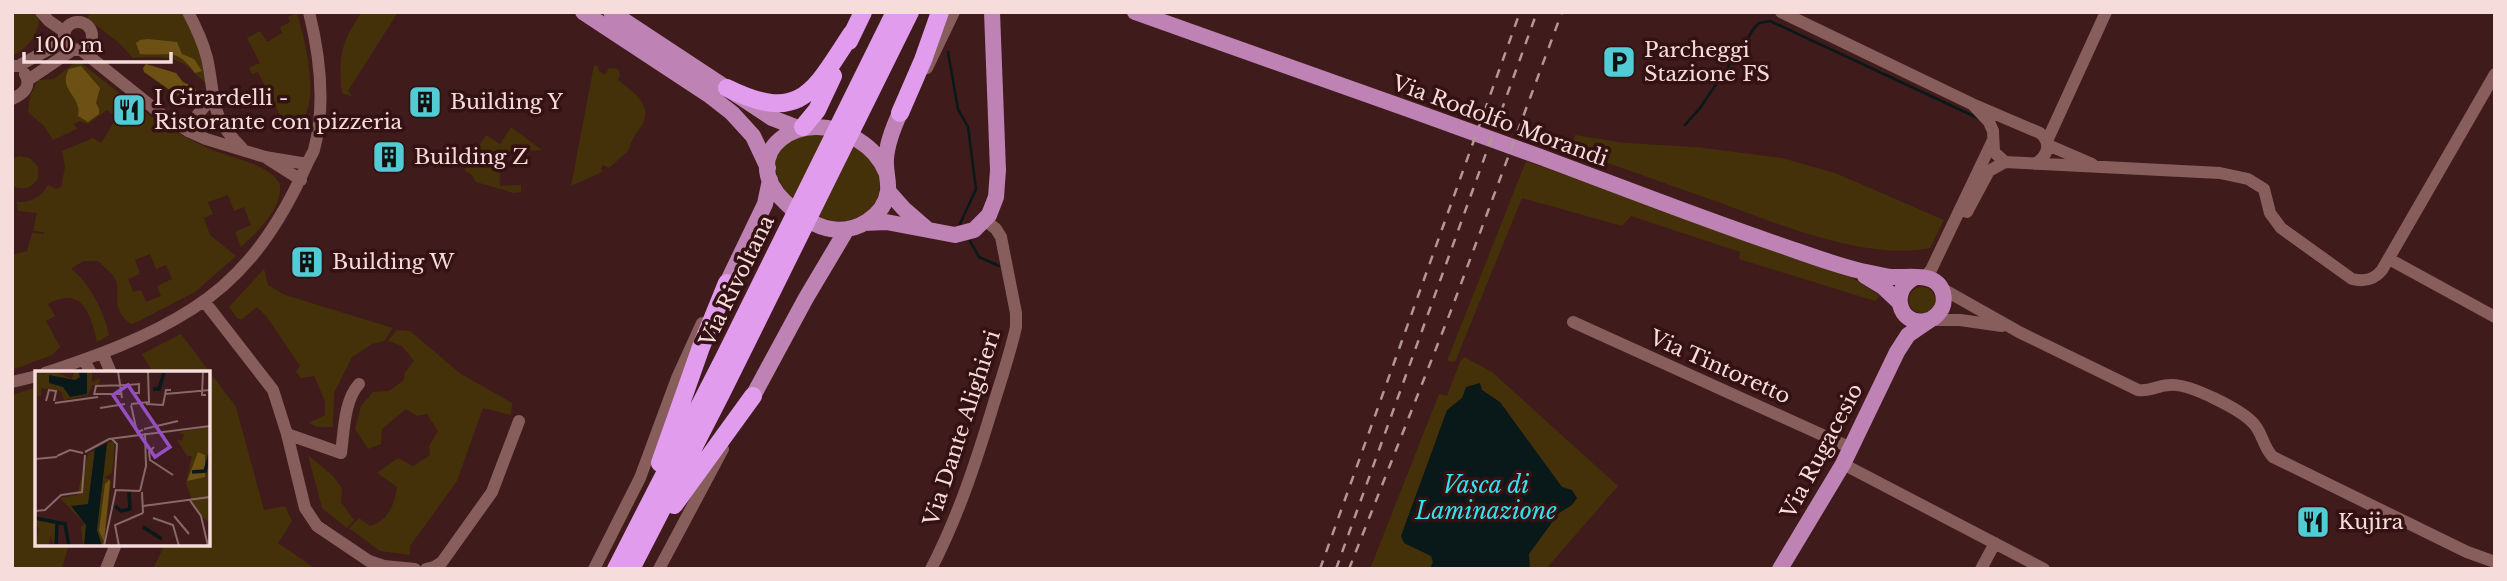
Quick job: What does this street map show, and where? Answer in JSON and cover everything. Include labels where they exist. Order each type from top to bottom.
[{"type":"highway","points":[[801,128],[817,110],[863,12]]},
{"type":"highway","name":"Via Rivoltana","points":[[631,569],[855,107],[895,12]]},
{"type":"highway","name":"Via Rivoltana","points":[[855,107],[909,12]]},
{"type":"highway","points":[[900,113],[940,12]]},
{"type":"highway","points":[[727,88],[769,104],[783,104],[800,99],[818,85],[852,33]]},
{"type":"highway","name":"Via Rivoltana","points":[[615,569],[786,249]]},
{"type":"highway","points":[[615,569],[628,530],[656,474],[727,283]]},
{"type":"highway","points":[[638,569],[673,507],[753,396]]},
{"type":"main road","points":[[583,12],[709,94],[732,113],[753,136],[780,198],[801,216],[826,228],[847,229],[864,223],[886,222],[949,234],[967,233],[985,219],[995,203],[998,180],[992,12]]},
{"type":"main road","points":[[611,12],[772,118],[801,128]]},
{"type":"main road","name":"Via Rodolfo Morandi","points":[[1135,12],[1538,156],[1632,193],[1850,268],[1891,277],[1930,281]]},
{"type":"main road","points":[[864,223],[879,211],[888,191],[886,172],[889,141],[900,113]]},
{"type":"main road","points":[[727,283],[765,204],[769,160],[776,144],[790,132],[821,126],[852,136],[874,152],[886,172]]},
{"type":"main road","points":[[888,191],[929,230]]},
{"type":"main road","points":[[753,396],[847,229]]},
{"type":"main road","name":"Via Rodolfo Morandi","points":[[1850,268],[1883,287],[1901,306]]},
{"type":"main road","points":[[1910,280],[1930,281],[1944,303],[1930,320],[1911,319],[1901,306],[1901,290],[1910,280]]},
{"type":"main road","name":"Via Rugacesio","points":[[1897,352],[1902,325],[1901,306]]},
{"type":"main road","name":"Via Rugacesio","points":[[1780,569],[1843,464],[1897,352],[1908,335],[1930,320]]},
{"type":"street","points":[[41,12],[65,34],[68,44],[188,131],[265,157],[301,180]]},
{"type":"street","points":[[188,12],[207,59],[215,110],[227,131],[242,148]]},
{"type":"street","points":[[52,371],[103,354],[204,301],[236,275],[280,220],[313,152],[317,132],[321,88],[315,35],[309,12]]},
{"type":"street","points":[[900,113],[926,71],[954,12]]},
{"type":"street","points":[[1781,12],[1972,104],[2040,133],[2048,143],[2099,167]]},
{"type":"street","points":[[2035,164],[2045,156],[2048,143],[2106,12]]},
{"type":"street","points":[[12,99],[23,94],[28,80],[91,42],[89,27],[82,22],[75,22],[69,26],[57,45],[15,66],[28,80]]},
{"type":"street","points":[[1930,281],[1938,272],[1982,181],[1992,168],[2005,162],[2220,173],[2244,178],[2259,184],[2265,191],[2270,213],[2278,226],[2353,279],[2364,281],[2374,278],[2389,259],[2495,74]]},
{"type":"street","points":[[1930,281],[1931,270],[1993,139],[2002,126],[2009,122],[2041,125],[2048,121],[2070,92]]},
{"type":"street","points":[[188,131],[212,98]]},
{"type":"street","points":[[1972,104],[1989,122],[1993,131],[1994,152],[2005,162]]},
{"type":"street","points":[[265,157],[307,164]]},
{"type":"street","name":"Via Dante Alighieri","points":[[931,569],[947,538],[969,480],[1016,327],[1016,313],[1001,237],[985,219]]},
{"type":"street","points":[[2389,259],[2495,317]]},
{"type":"street","name":"Via Rodolfo Morandi","points":[[1930,281],[2019,332],[2138,390],[2153,390],[2169,384],[2191,388],[2248,419],[2259,430],[2265,447],[2273,457],[2467,552]]},
{"type":"street","points":[[594,569],[640,478],[677,378],[710,306],[727,283]]},
{"type":"street","points":[[204,301],[273,390],[305,508],[317,526],[369,561],[384,566],[415,569]]},
{"type":"street","name":"Via Rodolfo Morandi","points":[[1930,320],[1980,323],[2019,332]]},
{"type":"street","name":"Via Tintoretto","points":[[1573,322],[1851,448]]},
{"type":"street","points":[[103,354],[110,371]]},
{"type":"street","points":[[84,360],[90,371]]},
{"type":"street","points":[[12,382],[35,376]]},
{"type":"street","points":[[287,434],[341,453],[349,403],[353,390],[359,384]]},
{"type":"street","points":[[659,569],[753,396]]},
{"type":"street","points":[[426,569],[435,568],[442,562],[492,492],[519,421]]},
{"type":"street","points":[[1843,464],[2044,569]]},
{"type":"street","points":[[1981,569],[1995,543]]},
{"type":"street","points":[[106,569],[115,546]]},
{"type":"street","points":[[2467,552],[2495,562]]},
{"type":"street","points":[[2467,552],[2490,569]]},
{"type":"shaded area","points":[[12,12],[33,12],[39,19],[31,41],[12,56],[14,28]]},
{"type":"shaded area","points":[[89,12],[184,12],[197,40],[206,83],[178,61],[159,57],[133,58],[119,43],[88,19]]},
{"type":"shaded area","points":[[362,12],[398,12],[348,91],[353,97],[342,93],[341,60],[345,41]]},
{"type":"shaded area","points":[[297,13],[307,53],[310,86],[306,114],[299,123],[280,116],[273,101],[268,103],[266,99],[259,103],[252,90],[264,84],[258,72],[252,74],[249,68],[260,63],[247,38],[260,31],[267,42],[282,33],[280,27],[290,22],[288,17]]},
{"type":"shaded area","points":[[148,39],[177,42],[182,54],[194,59],[202,71],[195,73],[182,59],[170,54],[140,54],[136,43]]},
{"type":"shaded area","points":[[74,63],[81,63],[142,110],[192,141],[267,171],[280,184],[280,193],[268,219],[241,247],[235,232],[251,225],[244,207],[234,211],[228,195],[208,202],[213,214],[204,218],[210,235],[236,256],[195,292],[131,324],[119,310],[114,277],[98,261],[83,261],[71,269],[95,299],[109,335],[97,342],[92,322],[83,305],[77,300],[60,299],[48,304],[55,316],[46,321],[60,347],[52,355],[12,370],[12,255],[27,251],[32,233],[44,234],[33,231],[37,213],[18,211],[17,202],[35,198],[48,185],[56,189],[61,187],[65,167],[62,151],[93,138],[101,143],[114,122],[113,115],[107,110],[88,124],[79,121],[74,124],[77,129],[53,140],[44,126],[28,112],[30,96],[38,80],[54,79]],"holes":[[[150,254],[156,269],[166,265],[172,279],[157,286],[161,296],[146,302],[141,290],[133,292],[128,279],[140,274],[135,260]]]},
{"type":"shaded area","points":[[146,64],[176,73],[183,82],[196,88],[196,99],[188,103],[144,72]]},
{"type":"shaded area","points":[[594,65],[605,75],[609,68],[618,69],[618,80],[640,99],[645,118],[629,150],[609,168],[603,165],[602,172],[571,186]]},
{"type":"shaded area","points":[[81,66],[100,88],[96,103],[99,114],[88,122],[78,116],[79,109],[66,83],[69,69]]},
{"type":"shaded area","points":[[511,127],[542,150],[499,152],[500,186],[521,185],[521,192],[514,193],[476,182],[472,175],[464,170],[486,135],[500,144]]},
{"type":"shaded area","points":[[816,133],[854,146],[872,161],[877,169],[880,186],[878,195],[868,210],[860,216],[841,221],[822,218],[804,209],[789,195],[779,179],[775,163],[780,149],[795,138]]},
{"type":"shaded area","points":[[1575,135],[1625,143],[1696,147],[1782,158],[1835,173],[1944,220],[1930,248],[1906,251],[1851,245],[1795,230],[1571,150]]},
{"type":"shaded area","points":[[19,156],[30,158],[38,167],[36,181],[23,188],[12,186],[12,159]]},
{"type":"shaded area","points":[[1526,161],[1850,276],[1880,296],[1875,301],[1739,259],[1740,252],[1631,216],[1622,226],[1522,198],[1455,362],[1447,361]]},
{"type":"shaded area","points":[[264,269],[268,285],[285,295],[393,328],[384,341],[372,344],[352,357],[334,393],[333,427],[317,427],[309,423],[325,415],[325,401],[314,376],[301,378],[296,372],[300,366],[267,317],[257,307],[242,319],[238,319],[229,307]]},
{"type":"shaded area","points":[[1922,287],[1931,291],[1935,300],[1931,309],[1922,313],[1913,309],[1909,300],[1913,291]]},
{"type":"shaded area","points":[[397,330],[410,331],[461,374],[512,403],[511,415],[483,408],[457,481],[410,546],[410,555],[380,551],[349,528],[359,518],[370,526],[386,516],[397,487],[377,473],[398,458],[413,466],[430,455],[429,446],[438,431],[427,414],[417,416],[406,409],[382,429],[381,444],[368,449],[355,429],[361,406],[373,392],[389,391],[404,380],[405,372],[414,361],[402,346],[388,341]]},
{"type":"shaded area","points":[[181,334],[209,371],[152,371],[142,354]]},
{"type":"shaded area","name":"Vasca di Laminazione","points":[[1464,357],[1492,372],[1618,486],[1546,569],[1370,569],[1439,394],[1447,396]]},
{"type":"shaded area","points":[[210,372],[236,407],[264,510],[285,506],[292,521],[278,543],[316,569],[153,569],[164,546],[210,546]]},
{"type":"shaded area","points":[[35,388],[35,546],[68,546],[62,569],[12,569],[12,395]]},
{"type":"shaded area","points":[[308,455],[333,476],[342,488],[341,502],[354,520],[347,528],[322,508]]},
{"type":"water","name":"Vasca di Laminazione","points":[[1480,383],[1482,390],[1500,402],[1562,487],[1572,490],[1577,498],[1572,505],[1559,513],[1529,554],[1530,569],[1430,569],[1433,562],[1431,556],[1404,543],[1401,536],[1447,410],[1462,398],[1466,387]]},
{"type":"waterway","points":[[1685,125],[1700,108],[1755,27],[1759,23],[1770,21],[1980,119]]},
{"type":"waterway","points":[[948,52],[958,109],[968,127],[976,189],[960,224]]},
{"type":"waterway","points":[[970,241],[979,257],[999,266]]},
{"type":"railway","points":[[1320,569],[1520,12]]},
{"type":"railway","points":[[1336,569],[1537,12]]},
{"type":"railway","points":[[1349,569],[1452,308],[1562,12]]},
{"type":"place","name":"Parcheggi Stazione FS","points":[[1619,62]]},
{"type":"place","name":"Building Y","points":[[425,102]]},
{"type":"place","name":"I Girardelli - Ristorante con pizzeria","points":[[129,110]]},
{"type":"place","name":"Building Z","points":[[389,157]]},
{"type":"place","name":"Building W","points":[[307,262]]},
{"type":"place","name":"Kujira","points":[[2313,522]]}]
